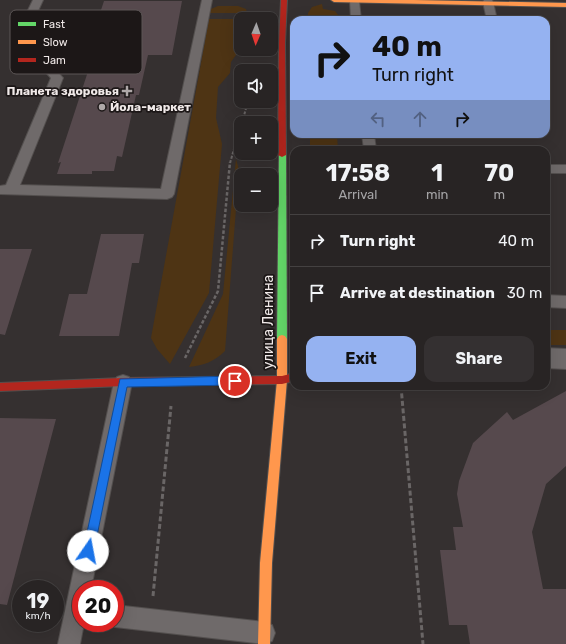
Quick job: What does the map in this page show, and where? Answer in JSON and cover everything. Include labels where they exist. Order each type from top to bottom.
[{"type":"main road","name":"улица Ленина","points":[[264,639],[266,563],[282,380],[282,43],[284,0]]},
{"type":"main road","points":[[334,0],[488,2],[566,5]]},
{"type":"main road","points":[[0,387],[123,382],[282,380],[290,378]]},
{"type":"street","points":[[550,358],[566,359]]},
{"type":"lane","points":[[33,10],[38,0]]},
{"type":"lane","points":[[53,74],[57,78],[5,190],[167,194],[207,0]]},
{"type":"lane","points":[[354,1],[356,16]]},
{"type":"lane","points":[[488,2],[491,16]]},
{"type":"lane","points":[[550,169],[566,169]]},
{"type":"lane","points":[[550,301],[566,302]]},
{"type":"lane","points":[[84,580],[123,382]]},
{"type":"lane","points":[[124,617],[151,620],[264,639]]},
{"type":"lane","points":[[69,644],[72,632]]},
{"type":"path","points":[[151,620],[173,382],[218,292],[230,159],[234,146]]},
{"type":"path","points":[[401,390],[423,644]]},
{"type":"shaded area","points":[[322,4],[323,9],[335,11],[339,16],[308,16],[308,13],[312,7]]},
{"type":"shaded area","points":[[218,6],[238,6],[246,9],[247,12],[209,13],[211,9]]},
{"type":"shaded area","points":[[209,19],[234,19],[234,56],[235,56],[231,62],[230,73],[218,87],[216,118],[222,144],[209,293],[170,364],[157,349],[151,338]]},
{"type":"shaded area","points":[[310,138],[337,138],[338,146],[310,146]]},
{"type":"shaded area","points":[[236,160],[236,160],[238,168],[235,168]]},
{"type":"shaded area","points":[[234,180],[234,212],[236,212],[225,351],[217,358],[208,362],[189,367],[223,294]]},
{"type":"shaded area","points":[[550,330],[566,330],[566,345],[550,345]]},
{"type":"building","points":[[104,1],[182,1],[172,55],[148,55],[139,95],[136,95],[122,157],[117,156],[114,171],[92,171],[92,174],[57,174],[61,162],[58,163],[87,74],[142,74],[142,10],[101,10]]},
{"type":"building","points":[[101,234],[144,234],[139,263],[132,263],[119,336],[59,336],[69,294],[87,294]]},
{"type":"building","points":[[0,249],[32,249],[5,335],[0,334]]},
{"type":"building","points":[[566,391],[566,466],[546,484],[532,532],[543,589],[566,589],[566,644],[470,644],[467,625],[449,625],[440,550],[456,550],[453,527],[463,527],[457,494],[459,481],[473,443],[507,412],[513,420]]},
{"type":"building","points":[[0,418],[56,419],[14,580],[12,580],[7,605],[0,604]]},
{"type":"traffic: fast","points":[[282,155],[282,339]]},
{"type":"traffic: slow","points":[[334,0],[566,5]]},
{"type":"traffic: slow","points":[[264,644],[266,563],[282,380],[282,339]]},
{"type":"traffic: jam","points":[[282,155],[282,43],[284,0]]},
{"type":"traffic: jam","points":[[0,387],[123,382],[282,380],[290,378]]},
{"type":"place","name":"Планета здоровья","points":[[127,91]]},
{"type":"place","name":"Йола-маркет","points":[[102,107]]},
{"type":"route","points":[[88,551],[123,382],[235,381]]}]
